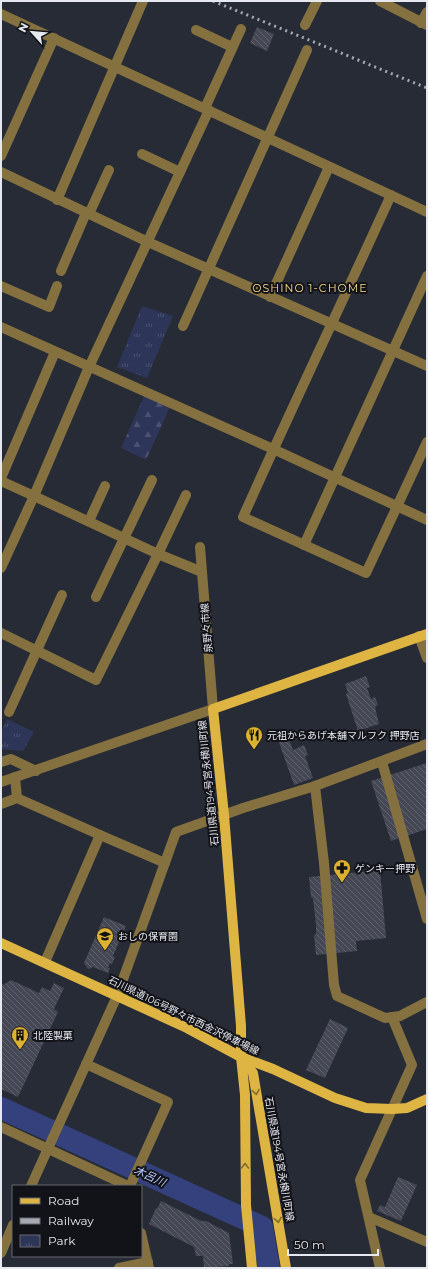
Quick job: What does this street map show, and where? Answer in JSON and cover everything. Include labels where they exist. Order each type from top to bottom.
[{"type":"main road","name":"石川県道194号宮永横川町線","points":[[252,1268],[246,1205],[245,1096],[241,1057],[241,1026],[224,815],[213,709],[423,635]]},
{"type":"main road","name":"石川県道106号野々市西金沢停車場線","points":[[1,943],[187,1028],[241,1057],[273,1069],[352,1104],[366,1108],[392,1109],[407,1108],[427,1099]]},
{"type":"main road","name":"石川県道194号宮永横川町線","points":[[241,1057],[253,1073],[286,1268]]},
{"type":"street","points":[[57,200],[143,1]]},
{"type":"street","points":[[305,25],[318,1]]},
{"type":"street","points":[[380,1],[424,24],[427,12]]},
{"type":"street","points":[[1,14],[427,212]]},
{"type":"street","points":[[1,568],[34,496],[89,367],[180,172],[241,28]]},
{"type":"street","points":[[196,30],[232,47]]},
{"type":"street","points":[[1,156],[54,38]]},
{"type":"street","points":[[183,326],[307,50]]},
{"type":"street","points":[[142,154],[180,172]]},
{"type":"street","points":[[270,297],[329,167]]},
{"type":"street","points":[[60,271],[109,170]]},
{"type":"street","points":[[1,172],[57,200],[148,242],[427,366]]},
{"type":"street","points":[[391,195],[333,323],[273,449],[244,517],[366,573],[427,442]]},
{"type":"street","points":[[304,545],[336,478],[392,350],[427,276]]},
{"type":"street","points":[[1,286],[49,307],[57,286]]},
{"type":"street","points":[[1,327],[427,520]]},
{"type":"street","points":[[55,352],[1,480],[158,554],[202,572]]},
{"type":"street","points":[[96,597],[152,480]]},
{"type":"street","points":[[89,522],[105,486]]},
{"type":"street","points":[[1,633],[96,680],[186,495]]},
{"type":"street","name":"泉野々市線","points":[[200,547],[213,709]]},
{"type":"street","points":[[9,712],[62,595]]},
{"type":"street","points":[[423,635],[427,658]]},
{"type":"street","points":[[1,782],[213,709]]},
{"type":"street","points":[[31,1185],[117,996],[176,832],[242,808],[315,786],[427,744]]},
{"type":"street","points":[[1,762],[11,759],[36,770]]},
{"type":"street","points":[[382,762],[427,919]]},
{"type":"street","points":[[15,777],[18,798]]},
{"type":"street","points":[[315,786],[324,863],[334,985],[337,996],[385,1018],[400,1016],[427,1002]]},
{"type":"street","points":[[1,804],[18,798],[165,863]]},
{"type":"street","points":[[45,962],[100,835]]},
{"type":"street","points":[[380,1268],[360,1180],[412,1065],[392,1017]]},
{"type":"street","points":[[1,1127],[49,1147],[130,1185],[168,1102],[86,1064]]},
{"type":"street","points":[[369,1217],[427,1242]]},
{"type":"street","points":[[1,1253],[8,1229]]},
{"type":"street","points":[[119,1268],[149,1265],[142,1237]]},
{"type":"green space","points":[[142,306],[173,316],[147,378],[117,367]]},
{"type":"green space","points":[[144,396],[170,407],[146,460],[121,448]]},
{"type":"green space","points":[[7,719],[34,732],[23,751],[1,749],[1,732]]},
{"type":"building","points":[[257,27],[274,34],[267,51],[250,43]]},
{"type":"building","points":[[366,676],[370,687],[367,688],[371,699],[375,697],[378,705],[375,706],[379,724],[358,731],[346,694],[348,693],[345,684]]},
{"type":"building","points":[[287,734],[293,750],[304,745],[308,755],[305,756],[313,778],[294,785],[277,737]]},
{"type":"building","points":[[427,763],[427,829],[391,841],[371,781]]},
{"type":"building","points":[[380,870],[386,938],[356,941],[357,951],[316,955],[314,935],[316,934],[316,925],[309,877]]},
{"type":"building","points":[[104,917],[126,926],[113,956],[115,957],[112,964],[110,963],[108,968],[110,968],[108,973],[93,967],[89,969],[84,963]]},
{"type":"building","name":"北陸製菓","points":[[11,980],[39,993],[42,987],[50,991],[54,983],[64,988],[54,1009],[58,1012],[18,1097],[1,1089],[1,985]]},
{"type":"building","points":[[330,1019],[348,1028],[325,1078],[306,1070]]},
{"type":"building","points":[[398,1177],[417,1185],[401,1221],[377,1211],[380,1205],[385,1207]]},
{"type":"building","points":[[161,1201],[229,1233],[233,1264],[229,1264],[229,1266],[204,1268],[203,1256],[196,1256],[194,1247],[149,1224]]},
{"type":"waterway","name":"木呂川","points":[[1,1108],[262,1227],[269,1268]]},
{"type":"railway","points":[[213,1],[427,88]]},
{"type":"place","name":"元祖からあげ本舗マルフク 押野店","points":[[254,750]]},
{"type":"place","name":"ゲンキー押野","points":[[342,883]]},
{"type":"place","name":"おしの保育園","points":[[105,951]]},
{"type":"place","name":"北陸製菓","points":[[20,1050]]},
{"type":"district","name":"OSHINO 1-CHOME","points":[[310,288]]}]
